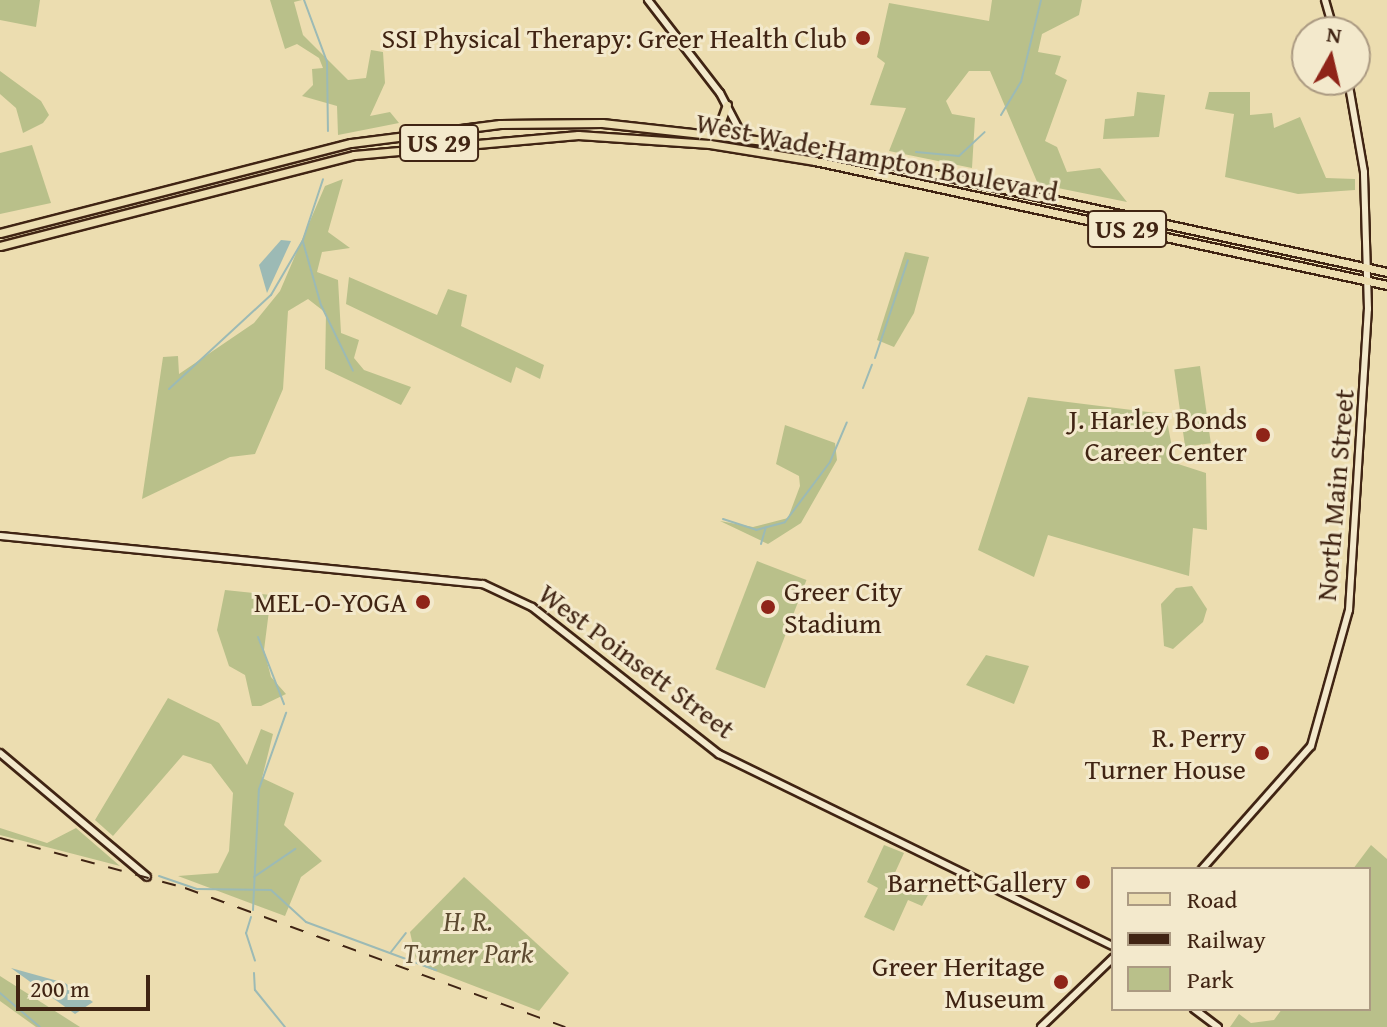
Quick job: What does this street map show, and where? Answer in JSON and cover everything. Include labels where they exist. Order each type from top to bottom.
[{"type":"main road","points":[[648,0],[727,105],[742,135]]},
{"type":"main road","name":"North Main Street","points":[[1204,867],[1303,755],[1319,727],[1355,569],[1368,268],[1363,154],[1351,96]]},
{"type":"main road","points":[[717,132],[727,105]]},
{"type":"main road","name":"West Wade Hampton Boulevard","points":[[0,233],[381,137],[552,122],[742,135],[1368,268]]},
{"type":"main road","name":"West Wade Hampton Boulevard","points":[[0,246],[384,150],[549,135],[710,144],[1368,281]]},
{"type":"main road","points":[[381,137],[384,150]]},
{"type":"main road","name":"US 29","points":[[1368,268],[1387,272]]},
{"type":"main road","name":"US 29","points":[[1368,281],[1387,285]]},
{"type":"main road","name":"West Poinsett Street","points":[[0,536],[443,575],[504,591],[719,754],[1111,945]]},
{"type":"main road","points":[[0,753],[147,877]]},
{"type":"main road","points":[[1041,1027],[1111,960]]},
{"type":"main road","points":[[1197,1011],[1218,1027]]},
{"type":"green space","points":[[0,0],[40,0],[36,27],[0,20]]},
{"type":"green space","points":[[270,0],[302,0],[294,2],[303,35],[348,80],[366,78],[371,50],[383,52],[385,83],[370,116],[390,112],[399,123],[338,135],[337,106],[302,96],[313,85],[312,69],[323,68],[319,58],[297,44],[285,49]]},
{"type":"green space","points":[[992,0],[1082,0],[1079,15],[1042,34],[1038,52],[1061,56],[1055,74],[1067,80],[1045,141],[1057,147],[1067,172],[1100,168],[1127,202],[1038,184],[990,71],[969,71],[946,101],[952,114],[975,118],[972,168],[889,151],[906,108],[870,105],[885,63],[877,57],[889,3],[989,21]]},
{"type":"green space","points":[[0,71],[41,101],[49,115],[43,123],[23,133],[16,108],[0,94]]},
{"type":"green space","points":[[1137,92],[1165,95],[1159,137],[1103,139],[1105,119],[1134,116]]},
{"type":"green space","points":[[1209,92],[1250,92],[1250,115],[1272,113],[1274,128],[1300,117],[1326,178],[1355,179],[1355,190],[1298,194],[1225,177],[1234,114],[1205,109]]},
{"type":"green space","points":[[32,145],[51,203],[0,214],[0,153]]},
{"type":"green space","points":[[343,179],[328,232],[350,248],[322,252],[317,272],[338,280],[341,333],[359,340],[354,358],[364,370],[411,387],[401,405],[325,369],[326,313],[308,299],[288,311],[283,389],[255,454],[230,457],[142,499],[163,357],[178,356],[179,374],[254,323],[280,291],[325,186]]},
{"type":"green space","points":[[905,252],[929,257],[914,313],[894,347],[877,340]]},
{"type":"green space","points":[[349,277],[437,315],[448,289],[467,295],[461,326],[544,365],[540,379],[516,367],[511,383],[346,304]]},
{"type":"green space","points":[[1200,366],[1211,443],[1185,447],[1174,370]]},
{"type":"green space","points":[[1028,397],[1156,413],[1167,421],[1175,463],[1206,473],[1207,530],[1193,528],[1189,576],[1048,535],[1034,577],[978,550]]},
{"type":"green space","points":[[785,425],[835,443],[837,460],[801,523],[768,544],[720,521],[753,527],[788,518],[800,486],[799,476],[776,464]]},
{"type":"green space","name":"Greer City Stadium","points":[[757,561],[806,580],[765,688],[715,669]]},
{"type":"green space","points":[[1192,586],[1207,609],[1203,622],[1173,649],[1164,646],[1161,604],[1176,588]]},
{"type":"green space","points":[[225,590],[271,595],[264,650],[271,677],[286,694],[261,706],[252,706],[245,675],[229,666],[217,630]]},
{"type":"green space","points":[[986,655],[1029,666],[1014,704],[966,685]]},
{"type":"green space","points":[[168,698],[219,723],[247,765],[261,729],[273,734],[262,778],[294,793],[284,825],[322,861],[301,877],[285,916],[178,876],[218,873],[229,851],[233,793],[211,764],[183,755],[113,836],[95,820]]},
{"type":"green space","points":[[0,828],[47,843],[76,828],[120,866],[0,835]]},
{"type":"green space","points":[[884,845],[904,853],[893,877],[929,893],[922,906],[908,900],[894,931],[864,917],[878,888],[867,882]]},
{"type":"green space","points":[[1371,845],[1387,859],[1387,1027],[1230,1027],[1239,1014],[1251,1023],[1274,1020],[1281,1011],[1371,1011],[1371,867],[1354,867]]},
{"type":"green space","name":"H. R. Turner Park","points":[[464,877],[569,973],[539,1011],[417,964],[410,932]]},
{"type":"green space","points":[[0,976],[80,1027],[36,1027],[0,1001]]},
{"type":"water","points":[[281,240],[291,241],[267,293],[259,265]]},
{"type":"water","points":[[11,968],[65,983],[93,1002],[75,1014]]},
{"type":"waterway","points":[[304,0],[327,62],[328,131]]},
{"type":"waterway","points":[[1001,115],[1021,82],[1041,0]]},
{"type":"waterway","points":[[916,152],[959,156],[985,132]]},
{"type":"waterway","points":[[169,389],[271,295],[303,240],[323,179]]},
{"type":"waterway","points":[[303,242],[321,305],[353,371]]},
{"type":"waterway","points":[[875,358],[908,260]]},
{"type":"waterway","points":[[863,388],[872,365]]},
{"type":"waterway","points":[[723,519],[756,530],[785,522],[830,462],[847,422]]},
{"type":"waterway","points":[[761,544],[766,527]]},
{"type":"waterway","points":[[258,637],[284,704]]},
{"type":"waterway","points":[[253,910],[259,789],[286,713]]},
{"type":"waterway","points":[[254,877],[295,849]]},
{"type":"waterway","points":[[159,876],[197,889],[271,890],[306,922],[436,970]]},
{"type":"waterway","points":[[251,917],[246,933],[255,961]]},
{"type":"waterway","points":[[391,952],[406,933]]},
{"type":"waterway","points":[[254,973],[255,990],[285,1027]]},
{"type":"waterway","points":[[0,993],[40,1027]]},
{"type":"railway","points":[[0,838],[185,888],[565,1027]]},
{"type":"place","name":"SSI Physical Therapy: Greer Health Club","points":[[863,38]]},
{"type":"place","name":"J. Harley Bonds Career Center","points":[[1263,435]]},
{"type":"place","name":"MEL-O-YOGA","points":[[423,602]]},
{"type":"place","name":"Greer City Stadium","points":[[768,607]]},
{"type":"place","name":"R. Perry Turner House","points":[[1262,753]]},
{"type":"place","name":"Barnett Gallery","points":[[1083,882]]},
{"type":"place","name":"Greer Heritage Museum","points":[[1061,982]]}]
